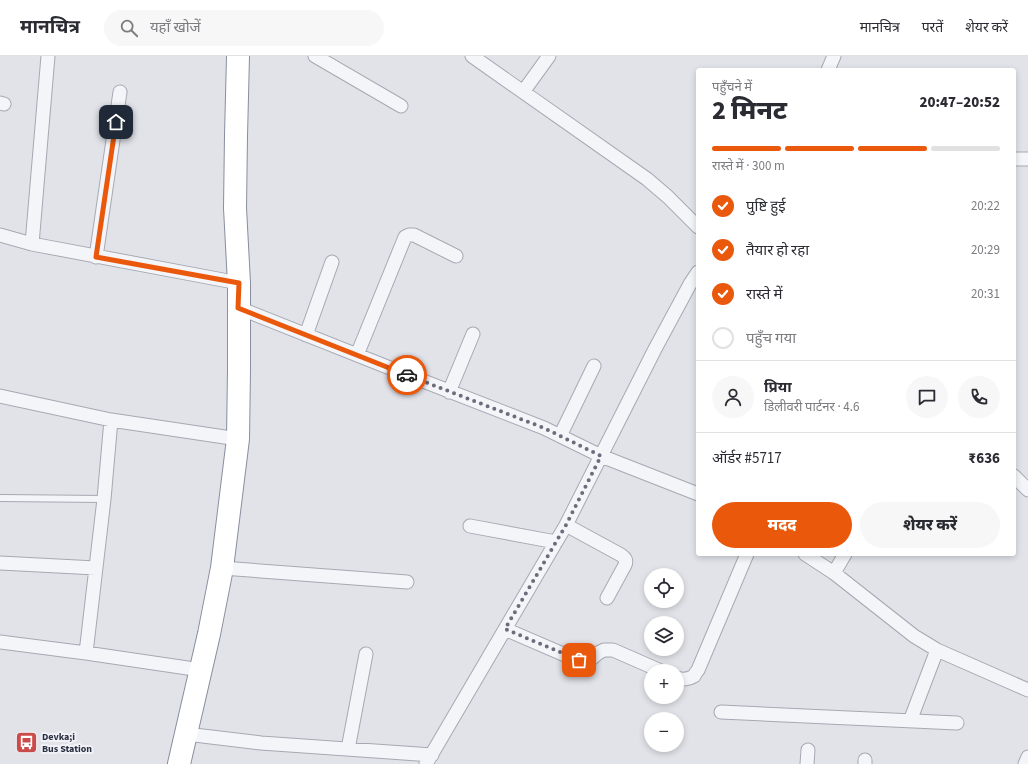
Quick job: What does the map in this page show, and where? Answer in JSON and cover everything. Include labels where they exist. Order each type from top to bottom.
[{"type":"highway","points":[[179,764],[209,634],[222,568],[238,439],[240,370],[236,208],[236,136],[238,56]]},
{"type":"street","points":[[32,244],[48,56]]},
{"type":"street","points":[[315,56],[402,106]]},
{"type":"street","points":[[472,56],[528,86],[647,179],[668,197],[696,225]]},
{"type":"street","points":[[528,86],[549,56]]},
{"type":"street","points":[[829,68],[834,56]]},
{"type":"street","points":[[96,257],[120,92]]},
{"type":"street","points":[[1016,159],[1028,159]]},
{"type":"street","points":[[0,235],[32,244],[96,257],[239,283]]},
{"type":"street","points":[[357,356],[405,237],[414,235],[456,256]]},
{"type":"street","points":[[306,335],[332,262]]},
{"type":"street","points":[[186,734],[262,743],[348,749],[429,759],[566,525],[655,349],[696,275]]},
{"type":"street","points":[[238,308],[357,356],[544,428],[601,456],[696,493]]},
{"type":"street","points":[[449,392],[473,334]]},
{"type":"street","points":[[560,436],[594,366]]},
{"type":"street","points":[[0,396],[111,420],[238,439]]},
{"type":"street","points":[[86,653],[104,499],[111,420]]},
{"type":"street","points":[[1016,478],[1028,490]]},
{"type":"street","points":[[566,525],[621,554],[625,558],[625,565],[606,598]]},
{"type":"street","points":[[470,526],[556,542]]},
{"type":"street","points":[[684,679],[694,676],[698,670],[746,556]]},
{"type":"street","points":[[808,556],[834,573],[914,636],[937,650],[1028,690]]},
{"type":"street","points":[[834,573],[844,556]]},
{"type":"street","points":[[0,563],[96,568]]},
{"type":"street","points":[[222,568],[407,582]]},
{"type":"street","points":[[505,629],[579,660],[590,660],[604,650],[613,650],[645,664]]},
{"type":"street","points":[[0,642],[201,670]]},
{"type":"street","points":[[910,720],[937,650]]},
{"type":"street","points":[[348,749],[366,654]]},
{"type":"street","points":[[721,712],[957,722]]},
{"type":"street","points":[[807,764],[808,750]]},
{"type":"street","points":[[1025,764],[1028,757]]},
{"type":"lane","points":[[0,498],[104,499]]},
{"type":"way so far","points":[[407,375],[544,428],[601,456],[566,525],[505,629],[579,660]]},
{"type":"place","name":"Devka;i Bus Station","points":[[27,742]]},
{"type":"route","points":[[116,122],[96,257],[239,283],[238,308],[407,375]]}]
